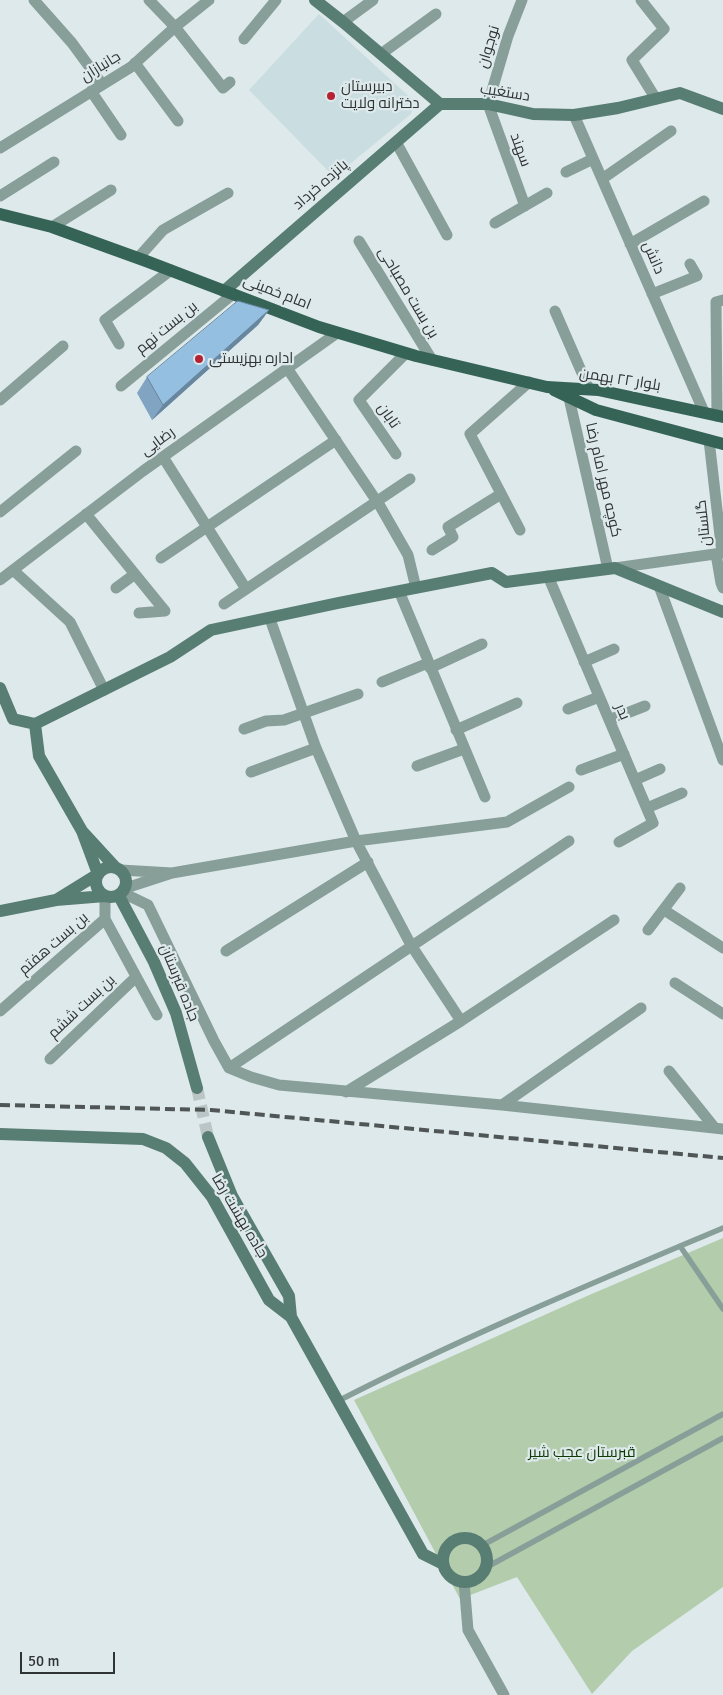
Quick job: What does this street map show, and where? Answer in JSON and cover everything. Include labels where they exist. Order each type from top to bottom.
[{"type":"main road","name":"امام خمینی","points":[[0,214],[52,227],[337,332],[432,360],[547,387]]},
{"type":"main road","name":"بلوار ۲۲ بهمن","points":[[547,387],[589,389],[720,416]]},
{"type":"main road","name":"بلوار ۲۲ بهمن","points":[[547,387],[596,410],[723,444]]},
{"type":"street","points":[[34,0],[72,43],[102,84]]},
{"type":"street","points":[[149,0],[223,88],[230,82]]},
{"type":"street","name":"جانبازان","points":[[0,148],[135,63],[209,0]]},
{"type":"street","points":[[244,39],[276,0]]},
{"type":"street","points":[[315,0],[344,22],[440,104]]},
{"type":"street","points":[[344,22],[373,0]]},
{"type":"street","name":"نوجوان","points":[[488,104],[508,36],[522,0]]},
{"type":"street","points":[[641,0],[664,28],[632,60],[656,99]]},
{"type":"street","points":[[381,54],[436,14]]},
{"type":"street","points":[[135,63],[178,121]]},
{"type":"street","points":[[91,91],[121,135]]},
{"type":"street","name":"دستغیب","points":[[440,104],[488,104],[533,114],[574,115],[618,108],[680,93],[723,109]]},
{"type":"street","name":"پانزده خرداد","points":[[228,292],[440,104]]},
{"type":"street","name":"سهند","points":[[488,104],[525,206]]},
{"type":"street","name":"دانش","points":[[574,115],[704,412]]},
{"type":"street","points":[[602,179],[671,131]]},
{"type":"street","points":[[396,142],[447,235]]},
{"type":"street","points":[[566,172],[594,159]]},
{"type":"street","points":[[0,196],[54,162]]},
{"type":"street","points":[[52,227],[111,190]]},
{"type":"street","points":[[138,258],[162,230],[228,193]]},
{"type":"street","points":[[494,224],[547,193]]},
{"type":"street","points":[[630,244],[704,201]]},
{"type":"street","name":"بن بست مصباحی","points":[[359,241],[432,360]]},
{"type":"street","points":[[652,294],[697,276],[690,264]]},
{"type":"street","points":[[119,344],[106,320],[171,270]]},
{"type":"street","name":"بن بست نهم","points":[[121,386],[228,292]]},
{"type":"street","points":[[720,416],[716,302],[723,300]]},
{"type":"street","points":[[555,311],[589,389]]},
{"type":"street","name":"رضایی","points":[[0,580],[86,514],[337,332]]},
{"type":"street","points":[[0,400],[63,346]]},
{"type":"street","name":"تابان","points":[[396,454],[359,400],[406,353]]},
{"type":"street","points":[[287,368],[377,502],[408,555],[416,588]]},
{"type":"street","points":[[520,530],[470,434],[529,382]]},
{"type":"street","name":"کوچه مهر امام رضا","points":[[569,398],[611,568]]},
{"type":"street","points":[[161,558],[336,440]]},
{"type":"street","name":"گلستان","points":[[611,568],[722,553],[709,440]]},
{"type":"street","points":[[0,512],[76,451]]},
{"type":"street","points":[[163,458],[246,589]]},
{"type":"street","points":[[224,604],[410,479]]},
{"type":"street","points":[[432,550],[453,538],[448,526],[502,494]]},
{"type":"street","points":[[86,514],[165,611],[140,614]]},
{"type":"street","points":[[716,554],[723,588]]},
{"type":"street","points":[[0,688],[13,719],[35,724],[170,656],[211,630],[492,573],[506,582],[611,568],[721,610]]},
{"type":"street","points":[[13,570],[70,622],[104,690]]},
{"type":"street","points":[[116,588],[135,574]]},
{"type":"street","name":"بدر","points":[[548,576],[653,823],[619,842]]},
{"type":"street","points":[[659,586],[723,760]]},
{"type":"street","points":[[399,591],[485,798]]},
{"type":"street","points":[[270,619],[316,748],[356,841],[411,945],[461,1021]]},
{"type":"street","points":[[382,682],[429,666],[482,644]]},
{"type":"street","points":[[584,662],[614,649]]},
{"type":"street","points":[[244,729],[266,721],[284,720],[304,714],[358,694]]},
{"type":"street","points":[[568,709],[599,697]]},
{"type":"street","points":[[456,730],[517,703]]},
{"type":"street","points":[[609,720],[645,706]]},
{"type":"street","points":[[35,724],[39,756],[82,831],[98,874],[96,884],[100,893],[104,896],[105,919],[157,1015]]},
{"type":"street","points":[[251,772],[316,748]]},
{"type":"street","points":[[417,766],[464,749]]},
{"type":"street","points":[[581,770],[624,754]]},
{"type":"street","points":[[634,780],[660,769]]},
{"type":"street","points":[[0,911],[56,900],[104,896],[114,898],[123,892],[172,872],[356,841],[507,822],[569,787]]},
{"type":"street","points":[[646,808],[682,793]]},
{"type":"street","points":[[82,831],[126,878],[123,892]]},
{"type":"street","points":[[229,1068],[569,841]]},
{"type":"street","points":[[226,952],[368,862]]},
{"type":"street","points":[[56,900],[106,868],[172,872]]},
{"type":"street","points":[[648,930],[680,888]]},
{"type":"street","points":[[123,892],[148,905],[229,1068],[251,1077],[279,1085],[502,1105],[718,1128]]},
{"type":"street","name":"جاده قبرستان","points":[[123,892],[176,1013],[197,1088]]},
{"type":"street","points":[[664,910],[723,948]]},
{"type":"street","name":"بن بست هفتم","points":[[0,1011],[105,919]]},
{"type":"street","points":[[346,1092],[461,1021],[614,920]]},
{"type":"street","name":"بن بست ششم","points":[[50,1059],[136,977]]},
{"type":"street","points":[[675,983],[723,1014]]},
{"type":"street","points":[[502,1105],[641,1008]]},
{"type":"street","points":[[669,1071],[718,1128]]},
{"type":"street","name":"جاده بهشت رضا","points":[[0,1134],[143,1138],[166,1148],[185,1163],[212,1197],[269,1300],[291,1317]]},
{"type":"street","points":[[208,1137],[232,1196],[289,1296],[291,1317],[423,1554],[443,1564]]},
{"type":"street","points":[[463,1537],[470,1538],[483,1545],[487,1552],[488,1560],[483,1574],[478,1578],[464,1582],[450,1576],[443,1564],[443,1557],[445,1550],[450,1544],[456,1539],[463,1537]]},
{"type":"street","points":[[464,1582],[468,1630],[504,1695]]},
{"type":"lane","points":[[338,1401],[398,1370],[559,1298],[723,1228]]},
{"type":"lane","points":[[680,1246],[723,1309]]},
{"type":"lane","points":[[483,1545],[723,1414]]},
{"type":"lane","points":[[486,1567],[723,1438]]},
{"type":"shaded area","name":"دبیرستان دخترانه ولایت","points":[[319,14],[415,102],[411,114],[334,177],[249,90]]},
{"type":"green space","name":"قبرستان عجب شیر","points":[[723,1238],[723,1587],[632,1651],[592,1694],[517,1577],[460,1599],[354,1400],[587,1296]]},
{"type":"building","name":"اداره بهزیستی","points":[[238,301],[269,310],[163,405],[147,377]]},
{"type":"tunnel","points":[[197,1088],[208,1137]]},
{"type":"railway","points":[[0,1105],[211,1110],[723,1158]]},
{"type":"place","name":"دبیرستان دخترانه ولایت","points":[[331,96]]},
{"type":"place","name":"اداره بهزیستی","points":[[199,359]]}]
